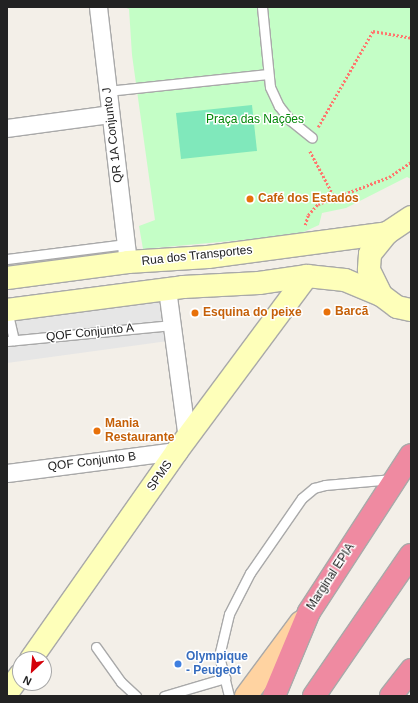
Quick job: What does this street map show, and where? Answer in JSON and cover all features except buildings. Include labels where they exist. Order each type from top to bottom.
[{"type":"highway","name":"Marginal EPIA","points":[[309,612],[411,455]]},
{"type":"highway","points":[[314,696],[411,555]]},
{"type":"highway","points":[[274,696],[309,612]]},
{"type":"highway","points":[[391,696],[411,670]]},
{"type":"main road","name":"Marginal EPIA","points":[[246,696],[309,612]]},
{"type":"street","name":"QR 1A Conjunto J","points":[[98,7],[127,253]]},
{"type":"street","points":[[7,128],[110,114]]},
{"type":"street","points":[[411,217],[387,233],[370,254],[369,270],[411,324]]},
{"type":"street","name":"Rua dos Transportes","points":[[7,278],[127,253],[182,259],[387,233]]},
{"type":"street","points":[[167,289],[183,277],[185,270],[182,259]]},
{"type":"street","points":[[7,310],[167,289],[259,283],[307,276],[345,280],[396,304]]},
{"type":"street","name":"SPMS","points":[[37,651],[182,445],[307,276]]},
{"type":"street","points":[[167,289],[172,325],[182,445]]},
{"type":"street","name":"QOF Conjunto B","points":[[7,473],[182,445]]},
{"type":"lane","points":[[262,7],[270,87],[279,106],[290,120],[312,138]]},
{"type":"lane","points":[[107,92],[268,74]]},
{"type":"lane","points":[[7,259],[127,253]]},
{"type":"lane","points":[[7,310],[10,341]]},
{"type":"lane","name":"QOF Conjunto A","points":[[10,341],[172,325]]},
{"type":"lane","points":[[229,696],[219,656],[229,614],[250,573],[302,498],[314,488],[325,484],[394,479]]},
{"type":"lane","points":[[96,647],[121,682],[136,696]]},
{"type":"lane","points":[[164,696],[224,678]]},
{"type":"path","points":[[335,198],[310,150],[312,138],[373,30],[411,38]]},
{"type":"path","points":[[305,244],[304,229],[308,215],[318,204],[389,177],[411,162]]},
{"type":"green space","name":"Praça das Nações","points":[[124,7],[411,7],[411,179],[407,177],[346,208],[322,213],[319,225],[297,235],[143,249],[139,226],[155,220],[132,55],[129,9]]},
{"type":"green space","points":[[252,105],[257,151],[181,159],[176,113]]},
{"type":"shaded area","points":[[162,297],[168,341],[7,363],[7,319]]},
{"type":"place","name":"Café dos Estados","points":[[250,199]]},
{"type":"place","name":"Barcã","points":[[327,312]]},
{"type":"place","name":"Esquina do peixe","points":[[195,313]]},
{"type":"place","name":"Mania Restaurante","points":[[97,431]]},
{"type":"place","name":"Olympique - Peugeot","points":[[178,664]]}]
